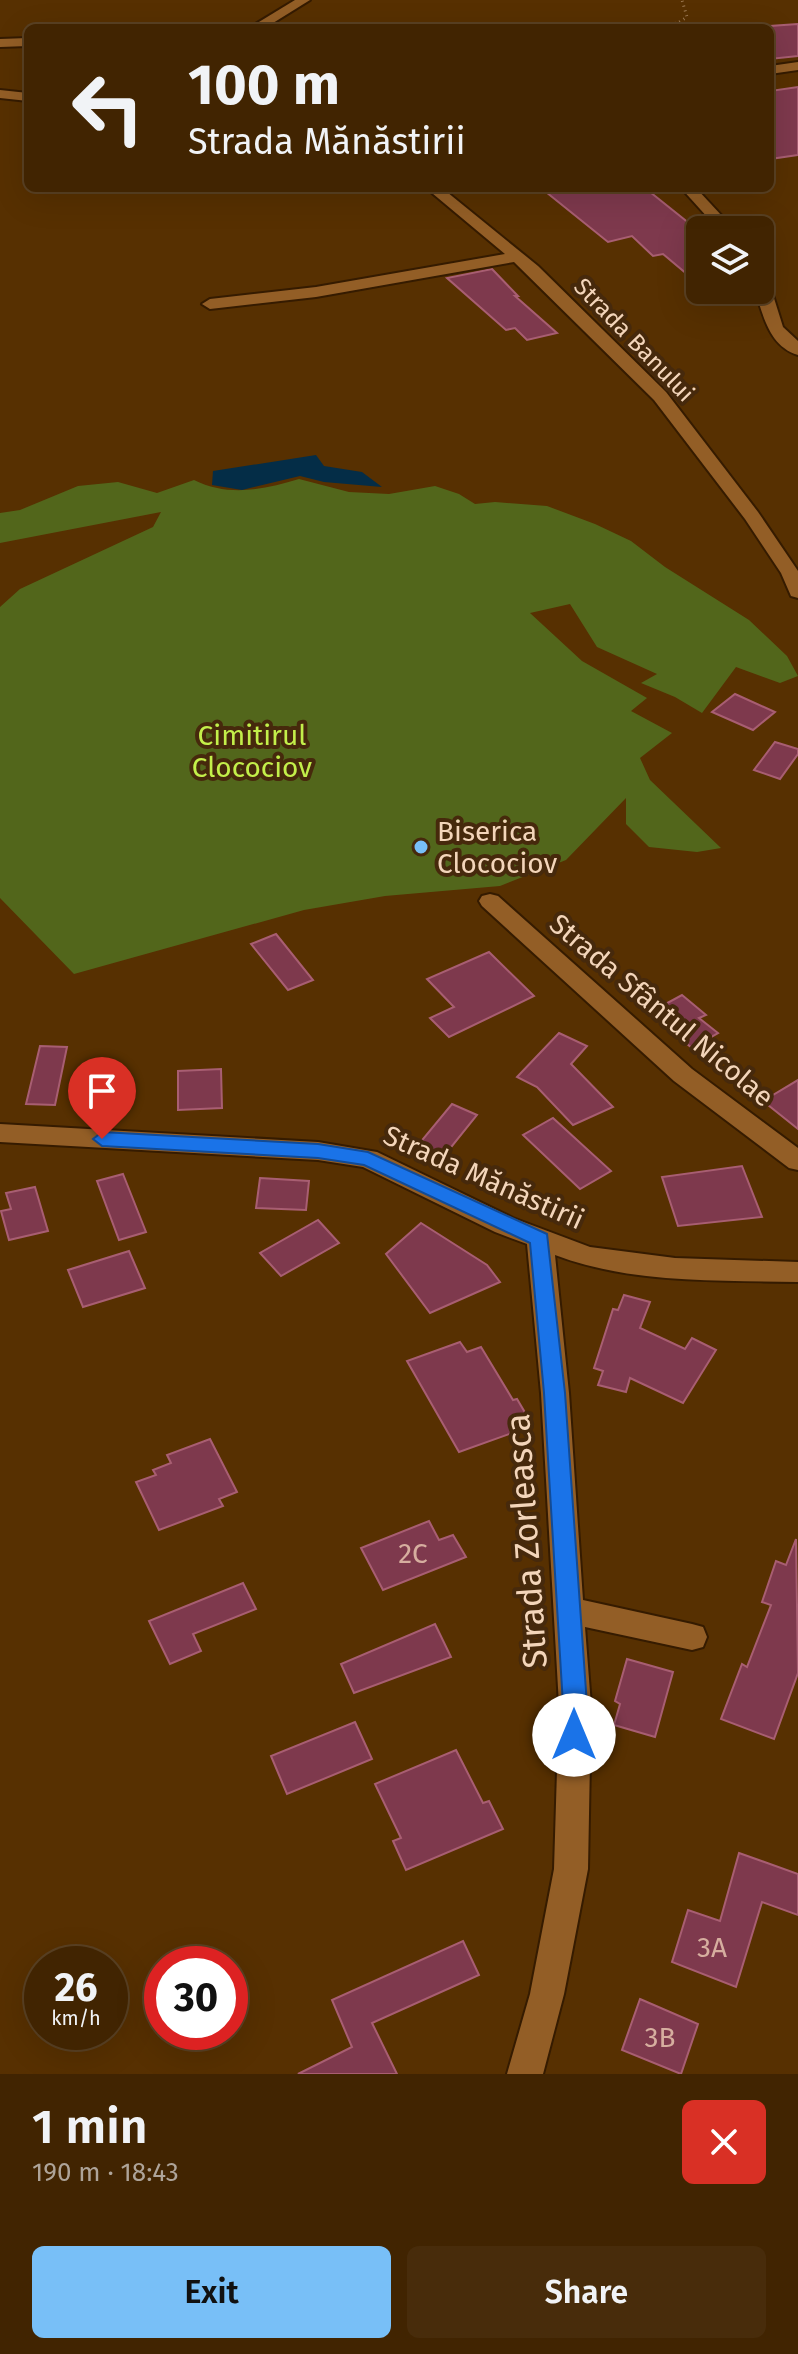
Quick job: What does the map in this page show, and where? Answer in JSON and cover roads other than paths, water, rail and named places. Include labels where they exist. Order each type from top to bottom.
[{"type":"street","points":[[263,24],[304,0]]},
{"type":"street","points":[[0,43],[24,42]]},
{"type":"street","points":[[774,69],[798,66]]},
{"type":"street","points":[[0,94],[24,97]]},
{"type":"street","name":"Strada Banului","points":[[438,192],[517,257],[660,396],[752,516],[790,573],[798,592]]},
{"type":"street","points":[[692,192],[714,216]]},
{"type":"street","points":[[210,304],[316,292],[517,257]]},
{"type":"street","points":[[768,304],[775,329],[798,350]]},
{"type":"street","name":"Strada Sfântul Nicolae","points":[[490,901],[683,1075],[798,1161]]},
{"type":"street","name":"Strada Mănăstirii","points":[[0,1133],[318,1151],[368,1159],[540,1239],[588,1257],[675,1268],[798,1272]]},
{"type":"street","name":"Strada Zorleasca","points":[[525,2074],[547,1994],[571,1869],[575,1705],[555,1393],[540,1239]]},
{"type":"street","points":[[569,1610],[692,1637]]},
{"type":"water","points":[[316,455],[324,466],[362,472],[382,487],[324,482],[300,476],[242,490],[212,485],[213,471]]},
{"type":"place","name":"Biserica Clocociov","points":[[421,847]]},
{"type":"park label","name":"Cimitirul Clocociov","points":[[252,751]]}]
